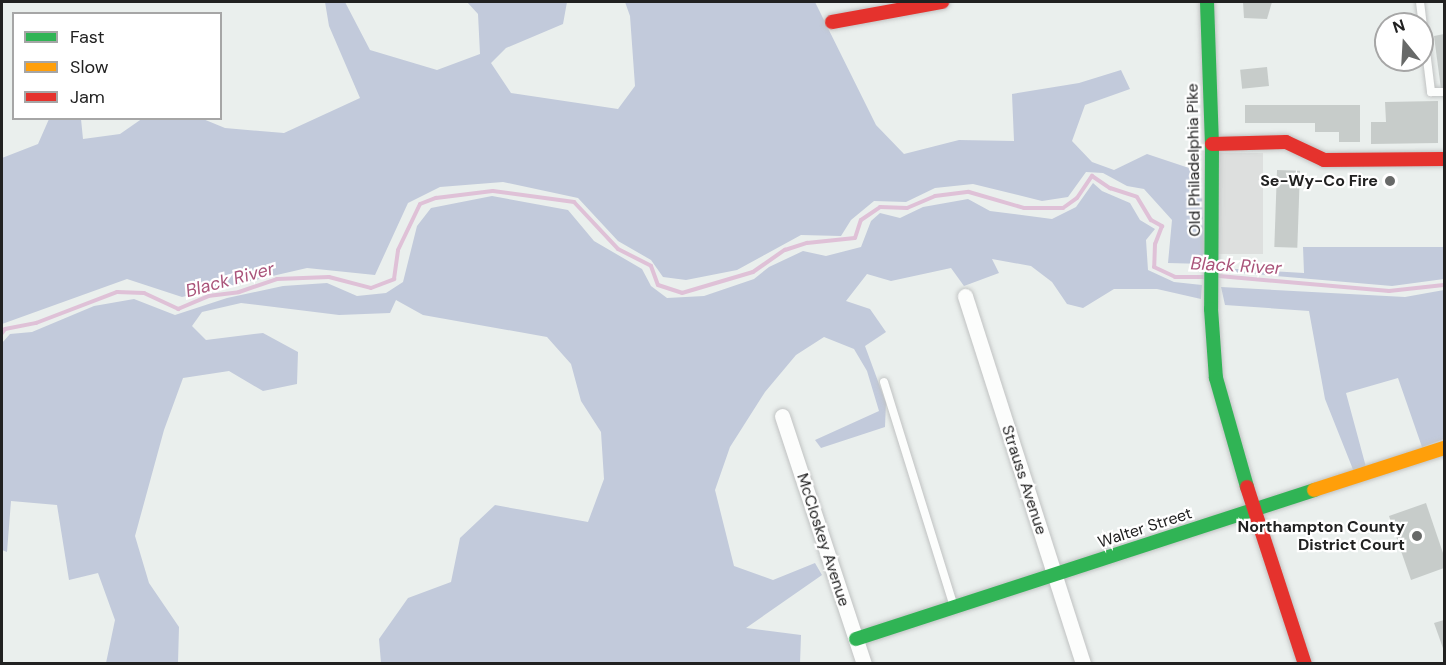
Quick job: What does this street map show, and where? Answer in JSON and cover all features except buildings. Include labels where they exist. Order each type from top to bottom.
[{"type":"street","points":[[831,22],[942,2]]},
{"type":"street","name":"Old Philadelphia Pike","points":[[1207,2],[1212,144],[1211,285],[1216,378],[1253,510],[1305,663]]},
{"type":"street","points":[[1212,144],[1286,142],[1324,160],[1444,159]]},
{"type":"street","name":"Strauss Avenue","points":[[965,296],[1083,663]]},
{"type":"street","name":"McCloskey Avenue","points":[[782,416],[864,663]]},
{"type":"street","name":"Walter Street","points":[[856,639],[1444,448]]},
{"type":"lane","points":[[1420,2],[1431,92],[1444,92]]},
{"type":"lane","points":[[884,382],[954,607]]},
{"type":"shaded area","points":[[325,2],[345,2],[370,50],[437,70],[480,54],[478,14],[467,2],[567,2],[563,24],[506,48],[491,63],[511,93],[618,109],[635,86],[630,16],[625,2],[815,2],[876,125],[904,154],[959,140],[1014,141],[1012,94],[1079,83],[1121,70],[1130,89],[1085,105],[1072,141],[1092,162],[1114,170],[1147,154],[1201,172],[1205,264],[1168,263],[1172,220],[1144,189],[1127,186],[1103,173],[1086,172],[1068,197],[1042,201],[973,184],[935,188],[906,202],[874,201],[851,220],[841,236],[801,235],[737,270],[686,280],[663,277],[651,260],[618,241],[578,198],[503,182],[440,187],[408,203],[375,275],[307,268],[182,297],[127,279],[2,324],[2,158],[38,144],[49,120],[81,120],[83,139],[120,134],[140,120],[205,120],[225,128],[284,133],[360,98],[329,26]]},
{"type":"shaded area","points":[[1218,153],[1263,153],[1263,254],[1218,254]]},
{"type":"shaded area","points":[[1093,183],[1102,191],[1130,203],[1140,220],[1155,229],[1146,240],[1148,270],[1174,282],[1202,285],[1201,299],[1157,289],[1114,289],[1083,308],[1067,304],[1052,282],[1031,266],[992,259],[999,273],[964,286],[951,268],[891,281],[867,274],[846,301],[870,309],[886,332],[865,346],[886,403],[885,427],[821,448],[815,440],[879,411],[867,371],[854,349],[824,337],[796,355],[765,392],[730,447],[715,490],[734,566],[773,580],[815,563],[822,575],[746,628],[801,635],[800,664],[381,663],[379,639],[408,598],[451,582],[460,538],[495,505],[588,522],[604,479],[601,432],[581,401],[571,364],[547,337],[423,315],[396,300],[390,313],[339,315],[241,303],[202,312],[192,326],[206,340],[263,333],[298,352],[297,384],[263,391],[229,371],[183,378],[164,430],[135,536],[149,583],[179,627],[178,663],[106,663],[115,620],[98,573],[69,580],[57,505],[11,501],[7,552],[2,550],[2,343],[10,334],[32,332],[94,306],[134,299],[175,315],[227,298],[283,286],[327,283],[357,296],[386,293],[403,282],[417,226],[431,208],[492,196],[568,210],[594,241],[642,269],[651,286],[667,298],[704,296],[754,279],[769,267],[803,251],[826,256],[861,247],[871,221],[880,213],[900,218],[923,207],[968,199],[990,211],[1052,219],[1076,207]]},
{"type":"shaded area","points":[[1303,247],[1444,247],[1444,279],[1392,286],[1219,271],[1219,268],[1304,273]]},
{"type":"shaded area","points":[[1221,287],[1405,297],[1444,290],[1444,439],[1422,447],[1398,378],[1346,393],[1366,467],[1354,472],[1325,399],[1309,311],[1225,305]]},
{"type":"waterway","name":"Black River","points":[[2,333],[5,329],[36,323],[117,292],[144,293],[178,309],[208,296],[239,292],[277,279],[329,277],[371,288],[394,279],[398,250],[420,204],[436,198],[493,191],[574,202],[618,249],[651,266],[658,285],[682,293],[753,272],[785,250],[807,243],[855,238],[861,220],[880,207],[907,208],[935,196],[969,192],[1024,208],[1063,208],[1077,198],[1092,176],[1110,188],[1137,197],[1151,220],[1162,226],[1155,244],[1154,267],[1175,277],[1206,277]]},
{"type":"waterway","name":"Black River","points":[[1219,276],[1389,291],[1444,285]]},
{"type":"traffic: fast","points":[[1207,2],[1212,144],[1211,309],[1216,378],[1247,487]]},
{"type":"traffic: fast","points":[[856,639],[1314,490]]},
{"type":"traffic: slow","points":[[1314,490],[1444,448]]},
{"type":"traffic: jam","points":[[832,22],[942,2]]},
{"type":"traffic: jam","points":[[1212,144],[1286,142],[1324,160],[1444,159]]},
{"type":"traffic: jam","points":[[1247,487],[1305,664]]},
{"type":"place","name":"Se-Wy-Co Fire","points":[[1390,181]]},
{"type":"place","name":"Northampton County District Court","points":[[1417,536]]}]
